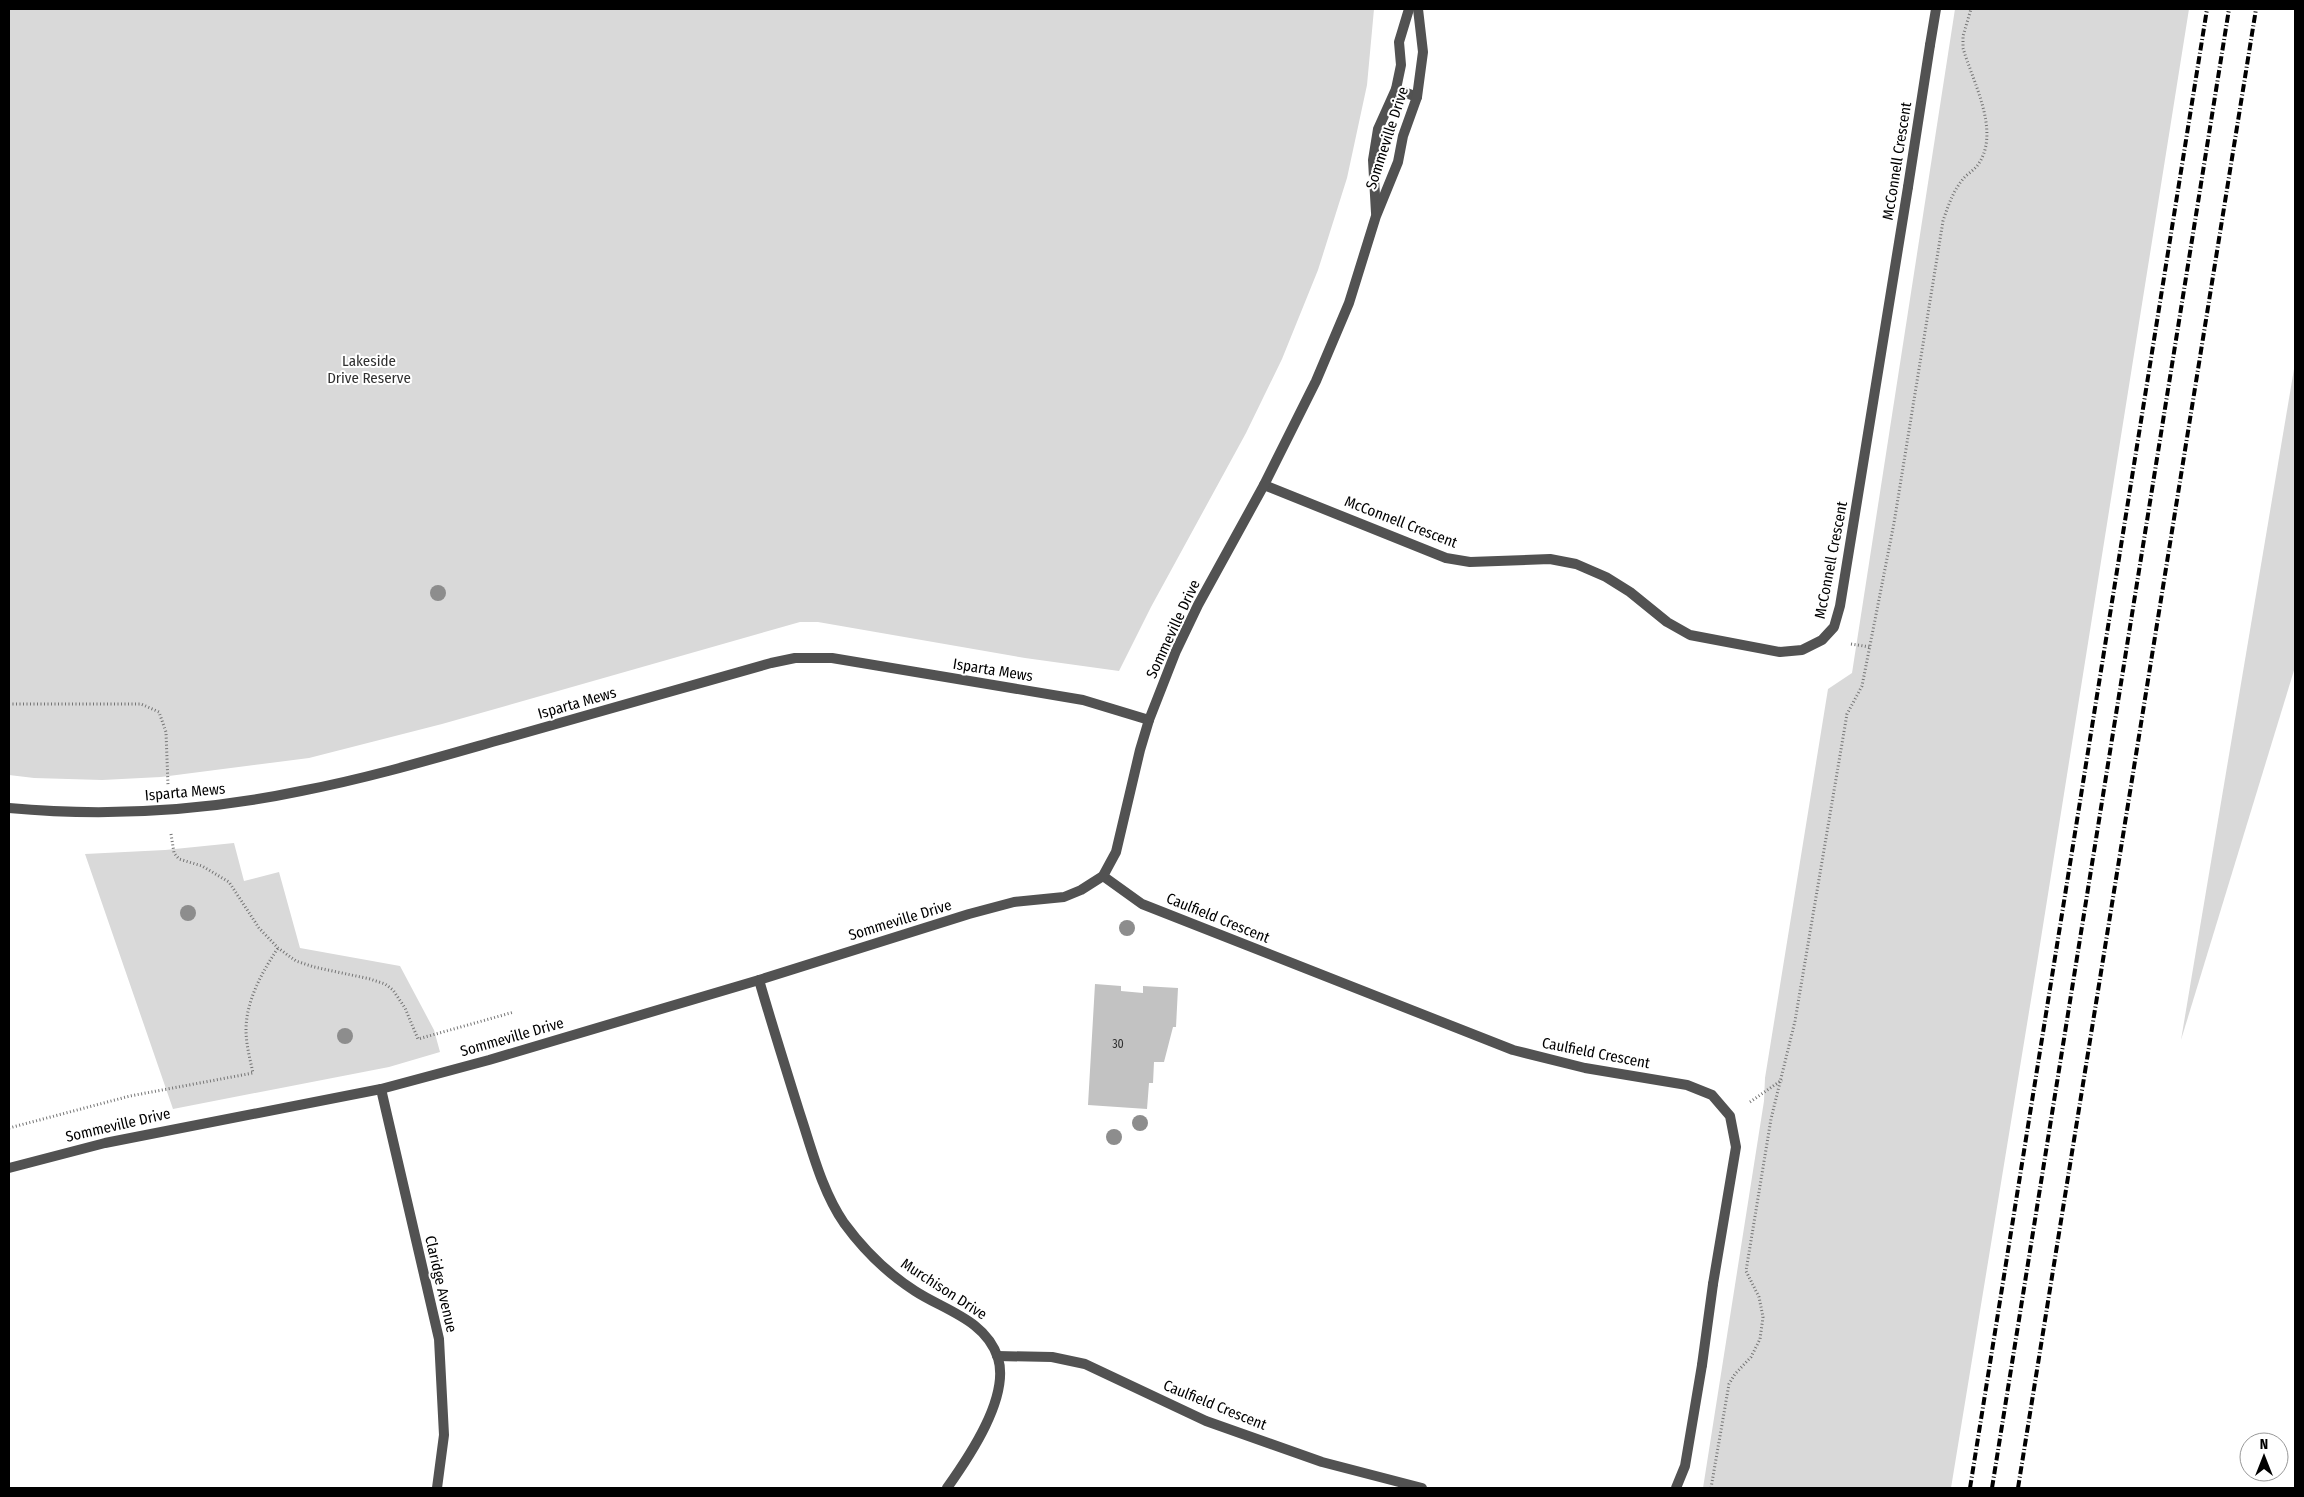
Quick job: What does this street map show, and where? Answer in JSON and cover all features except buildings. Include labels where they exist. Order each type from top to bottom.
[{"type":"street","name":"Sommeville Drive","points":[[1376,216],[1373,160],[1378,129],[1396,90],[1401,65],[1399,42],[1409,9]]},
{"type":"street","name":"Sommeville Drive","points":[[9,1168],[105,1142],[381,1089],[489,1060],[759,980],[969,914],[1014,902],[1064,897],[1081,890],[1103,876],[1116,852],[1132,780],[1149,720],[1176,652],[1198,605],[1264,485],[1316,381],[1349,303],[1376,216],[1398,162],[1403,136],[1417,97],[1423,52],[1418,9]]},
{"type":"street","name":"McConnell Crescent","points":[[1264,485],[1446,558],[1470,562],[1550,559],[1576,564],[1606,577],[1630,592],[1667,622],[1690,635],[1780,652],[1802,650],[1822,640],[1834,627],[1840,606],[1936,9]]},
{"type":"street","points":[[1396,90],[1417,97]]},
{"type":"street","name":"Isparta Mews","points":[[9,808],[99,813],[170,810],[301,792],[367,776],[770,663],[795,658],[832,658],[1083,700],[1149,720]]},
{"type":"street","name":"Caulfield Crescent","points":[[1103,876],[1142,904],[1513,1050],[1585,1068],[1687,1085],[1712,1095],[1730,1116],[1736,1148],[1685,1466],[1676,1488]]},
{"type":"street","name":"Murchison Drive","points":[[759,980],[813,1154],[827,1192],[843,1222],[867,1251],[891,1274],[976,1326],[987,1337],[997,1356],[999,1380],[992,1408],[976,1442],[947,1488]]},
{"type":"street","name":"Claridge Avenue","points":[[381,1089],[439,1338],[444,1435],[437,1488]]},
{"type":"street","name":"Caulfield Crescent","points":[[997,1356],[1052,1357],[1085,1364],[1206,1421],[1322,1462],[1422,1488]]},
{"type":"path","points":[[1711,1488],[1729,1384],[1735,1374],[1751,1357],[1760,1338],[1763,1317],[1759,1298],[1746,1271],[1771,1120],[1795,1021],[1846,714],[1862,686],[1894,523],[1943,221],[1958,187],[1977,165],[1986,150],[1988,132],[1986,117],[1963,48],[1963,36],[1971,9]]},
{"type":"path","points":[[9,704],[141,704],[159,712],[166,732],[172,844],[178,859],[202,866],[228,882],[259,928],[278,948],[296,961],[385,984],[393,990],[405,1008],[418,1039],[514,1012]]},
{"type":"path","points":[[9,1128],[130,1096],[253,1073],[246,1032],[247,1014],[251,1001],[278,948]]},
{"type":"path","points":[[1730,1116],[1782,1080]]},
{"type":"green space","name":"Lakeside Drive Reserve","points":[[9,9],[1374,9],[1367,85],[1347,178],[1318,270],[1282,359],[1246,433],[1151,607],[1119,671],[1025,658],[818,622],[800,622],[442,724],[309,758],[161,777],[102,780],[34,778],[9,775]]},
{"type":"green space","points":[[1955,9],[2189,9],[2038,957],[1951,1488],[1703,1488],[1764,1101],[1765,1078],[1828,689],[1852,673]]},
{"type":"green space","points":[[2295,363],[2295,667],[2181,1040]]},
{"type":"green space","points":[[234,843],[244,881],[279,872],[300,948],[400,966],[434,1030],[440,1052],[389,1067],[173,1109],[85,854],[165,850]]},
{"type":"railway","points":[[1970,1488],[2207,9]]},
{"type":"railway","points":[[1992,1488],[2229,9]]},
{"type":"railway","points":[[2018,1488],[2256,9]]}]
